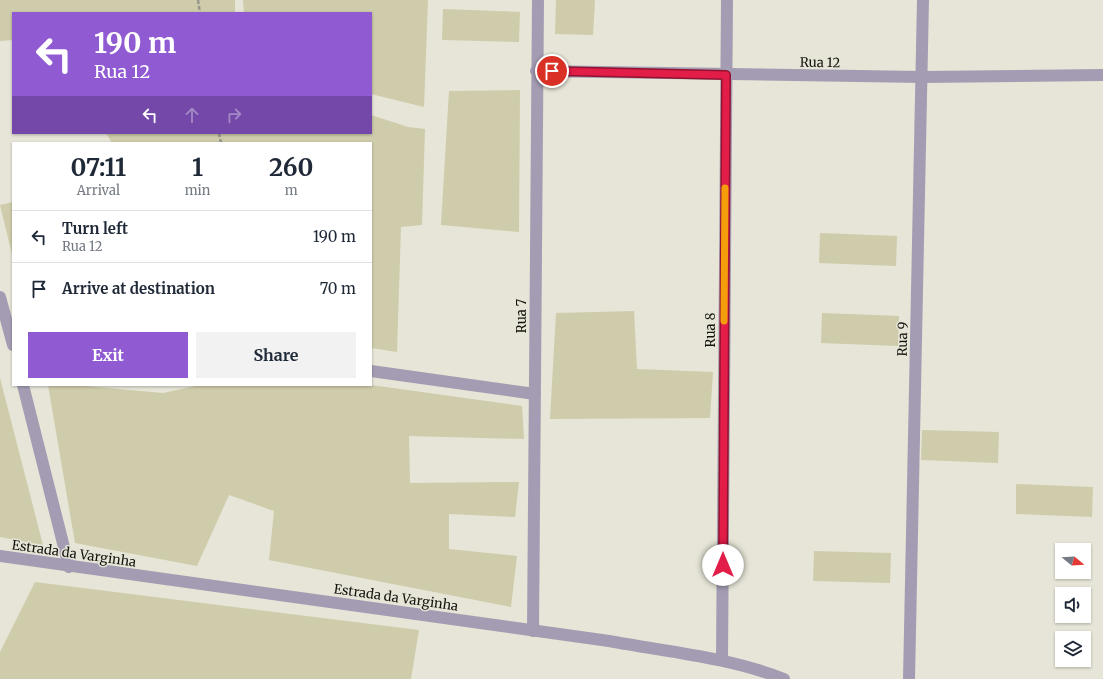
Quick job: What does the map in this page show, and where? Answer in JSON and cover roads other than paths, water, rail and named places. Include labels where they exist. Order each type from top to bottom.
[{"type":"street","name":"Rua 7","points":[[533,632],[536,71],[538,0]]},
{"type":"street","name":"Rua 8","points":[[722,659],[727,0]]},
{"type":"street","name":"Rua 9","points":[[909,679],[923,0]]},
{"type":"street","name":"Rua 12","points":[[536,71],[922,77],[1103,75]]},
{"type":"street","points":[[0,297],[12,341]]},
{"type":"street","points":[[372,371],[535,394]]},
{"type":"street","points":[[23,386],[69,567]]},
{"type":"street","name":"Estrada da Varginha","points":[[0,556],[69,567],[303,597],[533,632],[609,641],[670,653],[722,659],[759,669],[784,679]]}]
